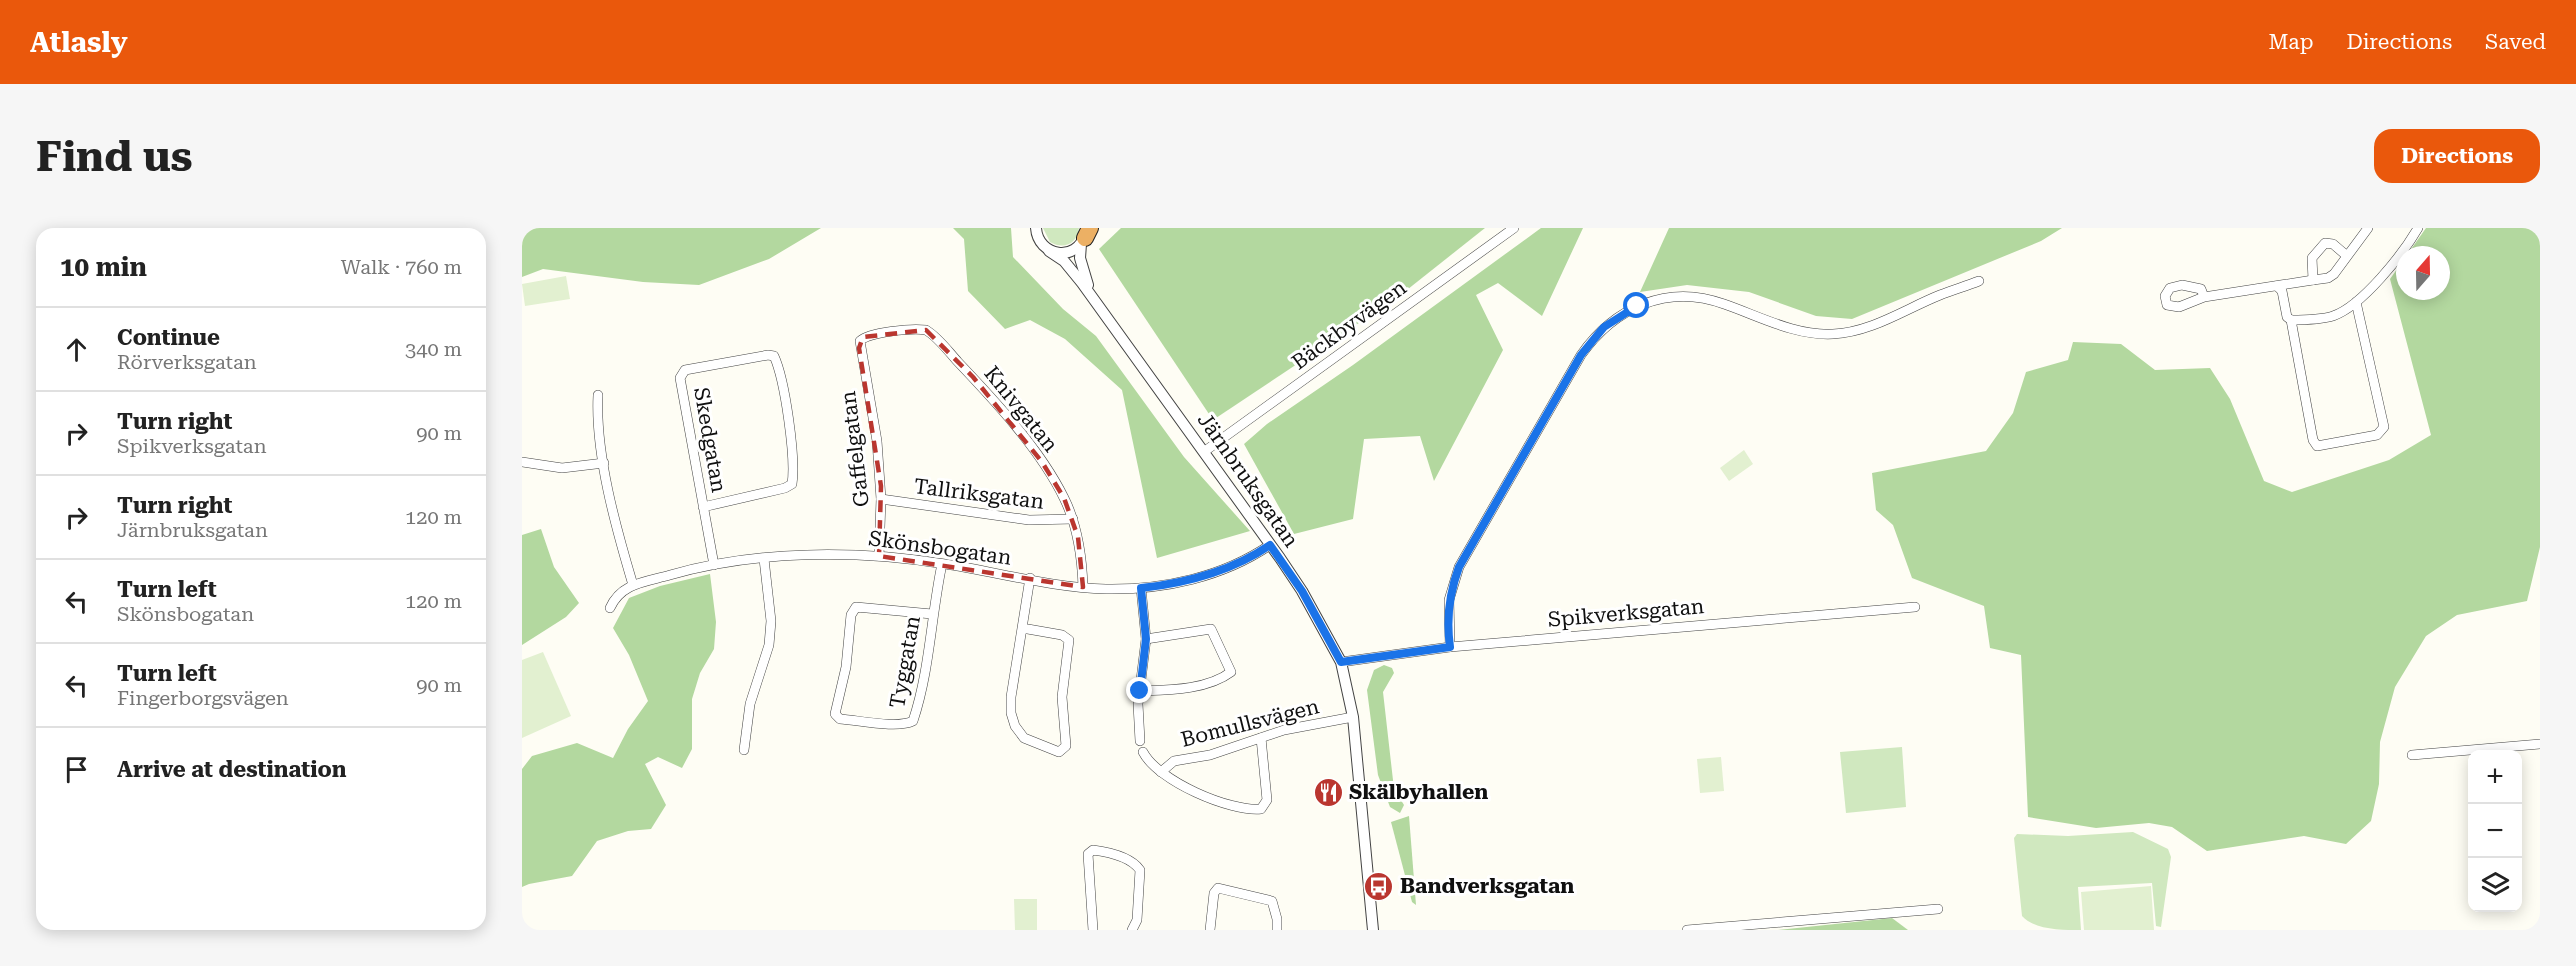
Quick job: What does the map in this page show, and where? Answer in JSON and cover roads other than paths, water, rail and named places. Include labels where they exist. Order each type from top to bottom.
[{"type":"street","name":"Järnbruksgatan","points":[[1036,228],[1038,239],[1049,251],[1066,263],[1205,451],[1302,591],[1341,662],[1353,717],[1373,930]]},
{"type":"street","name":"Bäckbyvägen","points":[[1205,451],[1514,228]]},
{"type":"street","points":[[2204,297],[2331,276],[2368,228]]},
{"type":"street","points":[[2291,320],[2333,316],[2356,303],[2396,259],[2418,228]]},
{"type":"street","name":"Järnbruksgatan","points":[[1085,235],[1083,269],[1103,312]]},
{"type":"street","points":[[1049,251],[1065,253],[1085,235]]},
{"type":"street","points":[[2313,280],[2312,258],[2325,243],[2333,244],[2347,256]]},
{"type":"street","points":[[1450,647],[1447,626],[1449,600],[1459,567],[1581,355],[1598,332],[1611,321],[1650,301],[1668,297],[1699,297],[1722,303],[1795,330],[1834,334],[1871,326],[1942,294],[1979,281]]},
{"type":"street","points":[[2277,286],[2282,291],[2287,317],[2291,320],[2315,445],[2320,447],[2377,435],[2382,431],[2385,422],[2356,303]]},
{"type":"street","name":"Knivgatan","points":[[862,339],[919,329],[931,333],[973,377],[1042,462],[1064,498],[1073,519],[1081,553],[1083,587]]},
{"type":"street","name":"Gaffelgatan","points":[[862,339],[860,348],[877,441],[881,499],[879,556]]},
{"type":"street","name":"Skedgatan","points":[[703,507],[785,488],[792,484],[792,452],[781,383],[774,356],[768,355],[685,370],[682,373],[681,385],[703,507],[714,565]]},
{"type":"street","points":[[598,394],[597,415],[604,463],[633,585]]},
{"type":"street","points":[[522,462],[562,468],[604,463]]},
{"type":"street","name":"Tallriksgatan","points":[[881,499],[1029,520],[1073,519]]},
{"type":"street","name":"Skönsbogatan","points":[[610,609],[615,596],[633,585],[683,571],[764,559],[837,554],[879,556],[1083,587],[1141,588],[1208,575],[1246,561],[1270,545]]},
{"type":"street","points":[[744,750],[750,704],[770,645],[771,621],[764,559]]},
{"type":"street","name":"Tyggatan","points":[[932,614],[855,607],[851,615],[846,668],[835,713],[840,719],[886,723],[913,721],[927,664],[932,614],[942,564]]},
{"type":"street","points":[[1022,628],[1062,635],[1069,639],[1062,698],[1066,746],[1059,752],[1024,738],[1015,726],[1011,713],[1011,697],[1022,628],[1030,579]]},
{"type":"street","points":[[1140,741],[1138,704],[1146,639],[1141,588]]},
{"type":"street","name":"Spikverksgatan","points":[[1341,662],[1450,647],[1916,606]]},
{"type":"street","points":[[1140,691],[1194,686],[1231,672],[1211,629],[1146,639]]},
{"type":"street","name":"Bomullsvägen","points":[[1161,772],[1174,761],[1210,755],[1284,730],[1353,717]]},
{"type":"street","points":[[1143,752],[1154,767],[1161,772],[1207,797],[1261,810],[1267,800],[1261,738]]},
{"type":"street","points":[[2412,755],[2540,744]]},
{"type":"street","points":[[1093,930],[1088,854],[1093,850],[1106,852],[1136,864],[1140,870],[1137,920],[1132,930]]},
{"type":"street","points":[[1210,930],[1214,893],[1218,888],[1272,901],[1277,930]]},
{"type":"street","points":[[1687,930],[1938,909]]},
{"type":"place","name":"Skälbyhallen","points":[[1328,792]]},
{"type":"place","name":"Bandverksgatan","points":[[1379,886]]}]
